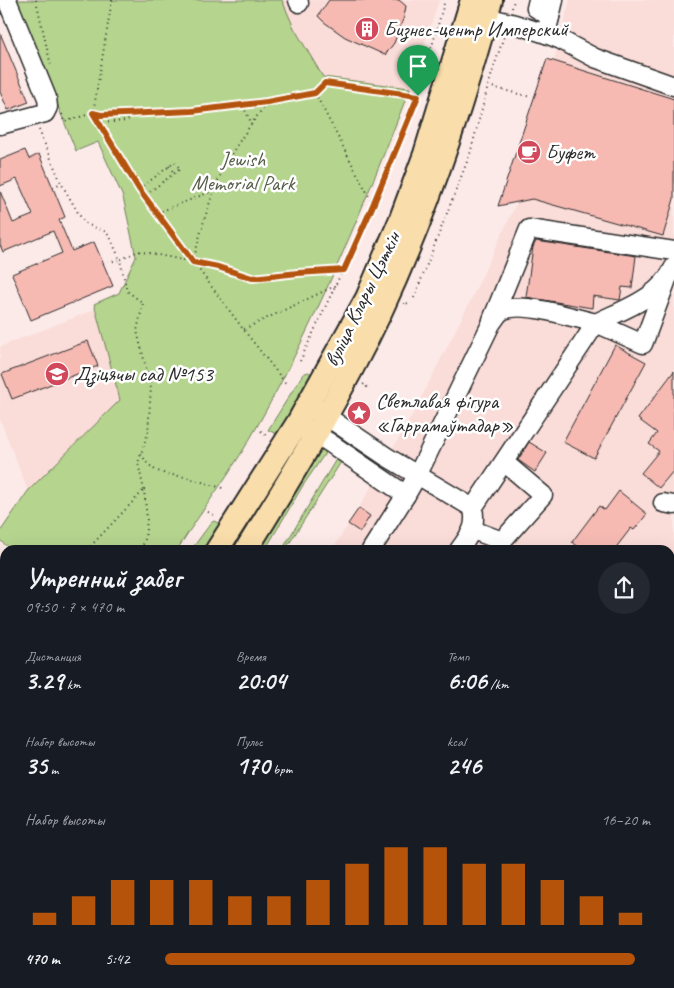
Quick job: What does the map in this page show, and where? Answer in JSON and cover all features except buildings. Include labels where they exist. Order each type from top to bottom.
[{"type":"main road","name":"вуліца Клары Цэткін","points":[[248,545],[306,430],[308,405],[367,298],[400,221],[425,154],[472,0]]},
{"type":"main road","name":"вуліца Клары Цэткін","points":[[222,545],[306,430],[327,416],[380,313],[418,226],[456,118],[488,9]]},
{"type":"street","points":[[0,125],[49,119],[46,98],[7,0]]},
{"type":"street","points":[[538,0],[536,8],[548,26],[561,40],[595,58],[674,86]]},
{"type":"street","points":[[548,26],[554,0]]},
{"type":"street","points":[[488,9],[508,22],[548,26]]},
{"type":"street","points":[[374,545],[418,474],[491,324],[530,229],[674,250]]},
{"type":"street","points":[[491,324],[501,310],[515,306],[596,323],[643,344],[670,275]]},
{"type":"street","points":[[462,545],[473,530],[475,520],[473,508],[596,323],[656,292],[670,275]]},
{"type":"street","points":[[308,405],[387,457],[473,508]]},
{"type":"street","points":[[306,430],[406,495]]},
{"type":"street","points":[[473,530],[502,541],[543,495],[504,462]]},
{"type":"path","points":[[36,0],[51,66]]},
{"type":"path","points":[[112,0],[93,113],[139,189],[243,330],[287,385]]},
{"type":"path","points":[[300,360],[344,270],[418,96],[445,0]]},
{"type":"path","points":[[414,298],[470,154],[514,0]]},
{"type":"path","points":[[143,545],[147,520],[144,490],[138,463],[148,433],[151,388],[138,331],[143,303],[127,291],[120,260],[106,232],[84,223],[61,183],[49,119],[64,122],[93,113],[101,115],[192,111],[267,102],[315,93],[325,83],[418,96]]},
{"type":"path","points":[[488,86],[531,97]]},
{"type":"path","points":[[315,93],[373,205]]},
{"type":"path","points":[[193,262],[203,223],[228,159],[267,102]]},
{"type":"path","points":[[243,105],[252,124]]},
{"type":"path","points":[[98,123],[126,121],[138,113]]},
{"type":"path","points":[[139,189],[175,162],[180,169],[144,196]]},
{"type":"path","points":[[169,166],[174,173]]},
{"type":"path","points":[[52,187],[61,183]]},
{"type":"path","points":[[157,213],[215,190]]},
{"type":"path","points":[[103,263],[120,260],[138,251],[218,267],[252,278],[344,270]]},
{"type":"path","points":[[243,330],[337,285]]},
{"type":"path","points":[[141,454],[155,470],[225,490]]},
{"type":"path","points":[[92,545],[144,490]]},
{"type":"shaded area","points":[[282,0],[439,0],[410,88],[323,77],[294,28]]},
{"type":"shaded area","points":[[570,0],[674,0],[674,545],[335,545],[359,508],[414,412],[470,302],[517,202],[498,206],[547,59],[554,61]]},
{"type":"shaded area","name":"Дзіцячы сад №153","points":[[96,309],[120,400],[28,491],[0,419],[0,347]]},
{"type":"green space","name":"Jewish Memorial Park","points":[[15,0],[282,0],[294,28],[323,77],[410,88],[359,215],[322,300],[281,383],[250,439],[180,545],[6,545],[0,540],[0,532],[28,491],[120,400],[94,304],[119,293],[136,257],[123,197],[98,142],[76,151]]},
{"type":"green space","points":[[308,372],[314,375],[279,435],[268,430],[303,374]]},
{"type":"green space","points":[[325,448],[328,449],[302,487],[268,545],[263,545],[319,453]]},
{"type":"green space","points":[[338,456],[342,459],[341,462],[288,545],[285,545]]},
{"type":"green space","points":[[214,521],[220,524],[205,545],[195,545]]},
{"type":"place","name":"Бизнес-центр Имперский","points":[[367,29]]},
{"type":"place","name":"Буфет","points":[[529,152]]},
{"type":"place","name":"Дзіцячы сад №153","points":[[57,374]]},
{"type":"place","name":"Светлавая фігура «Гаррамаўтадар»","points":[[359,413]]},
{"type":"route","points":[[325,83],[418,96],[344,270],[252,278],[218,267],[193,262],[139,189],[93,113],[101,115],[192,111],[267,102],[315,93],[325,83]]}]
